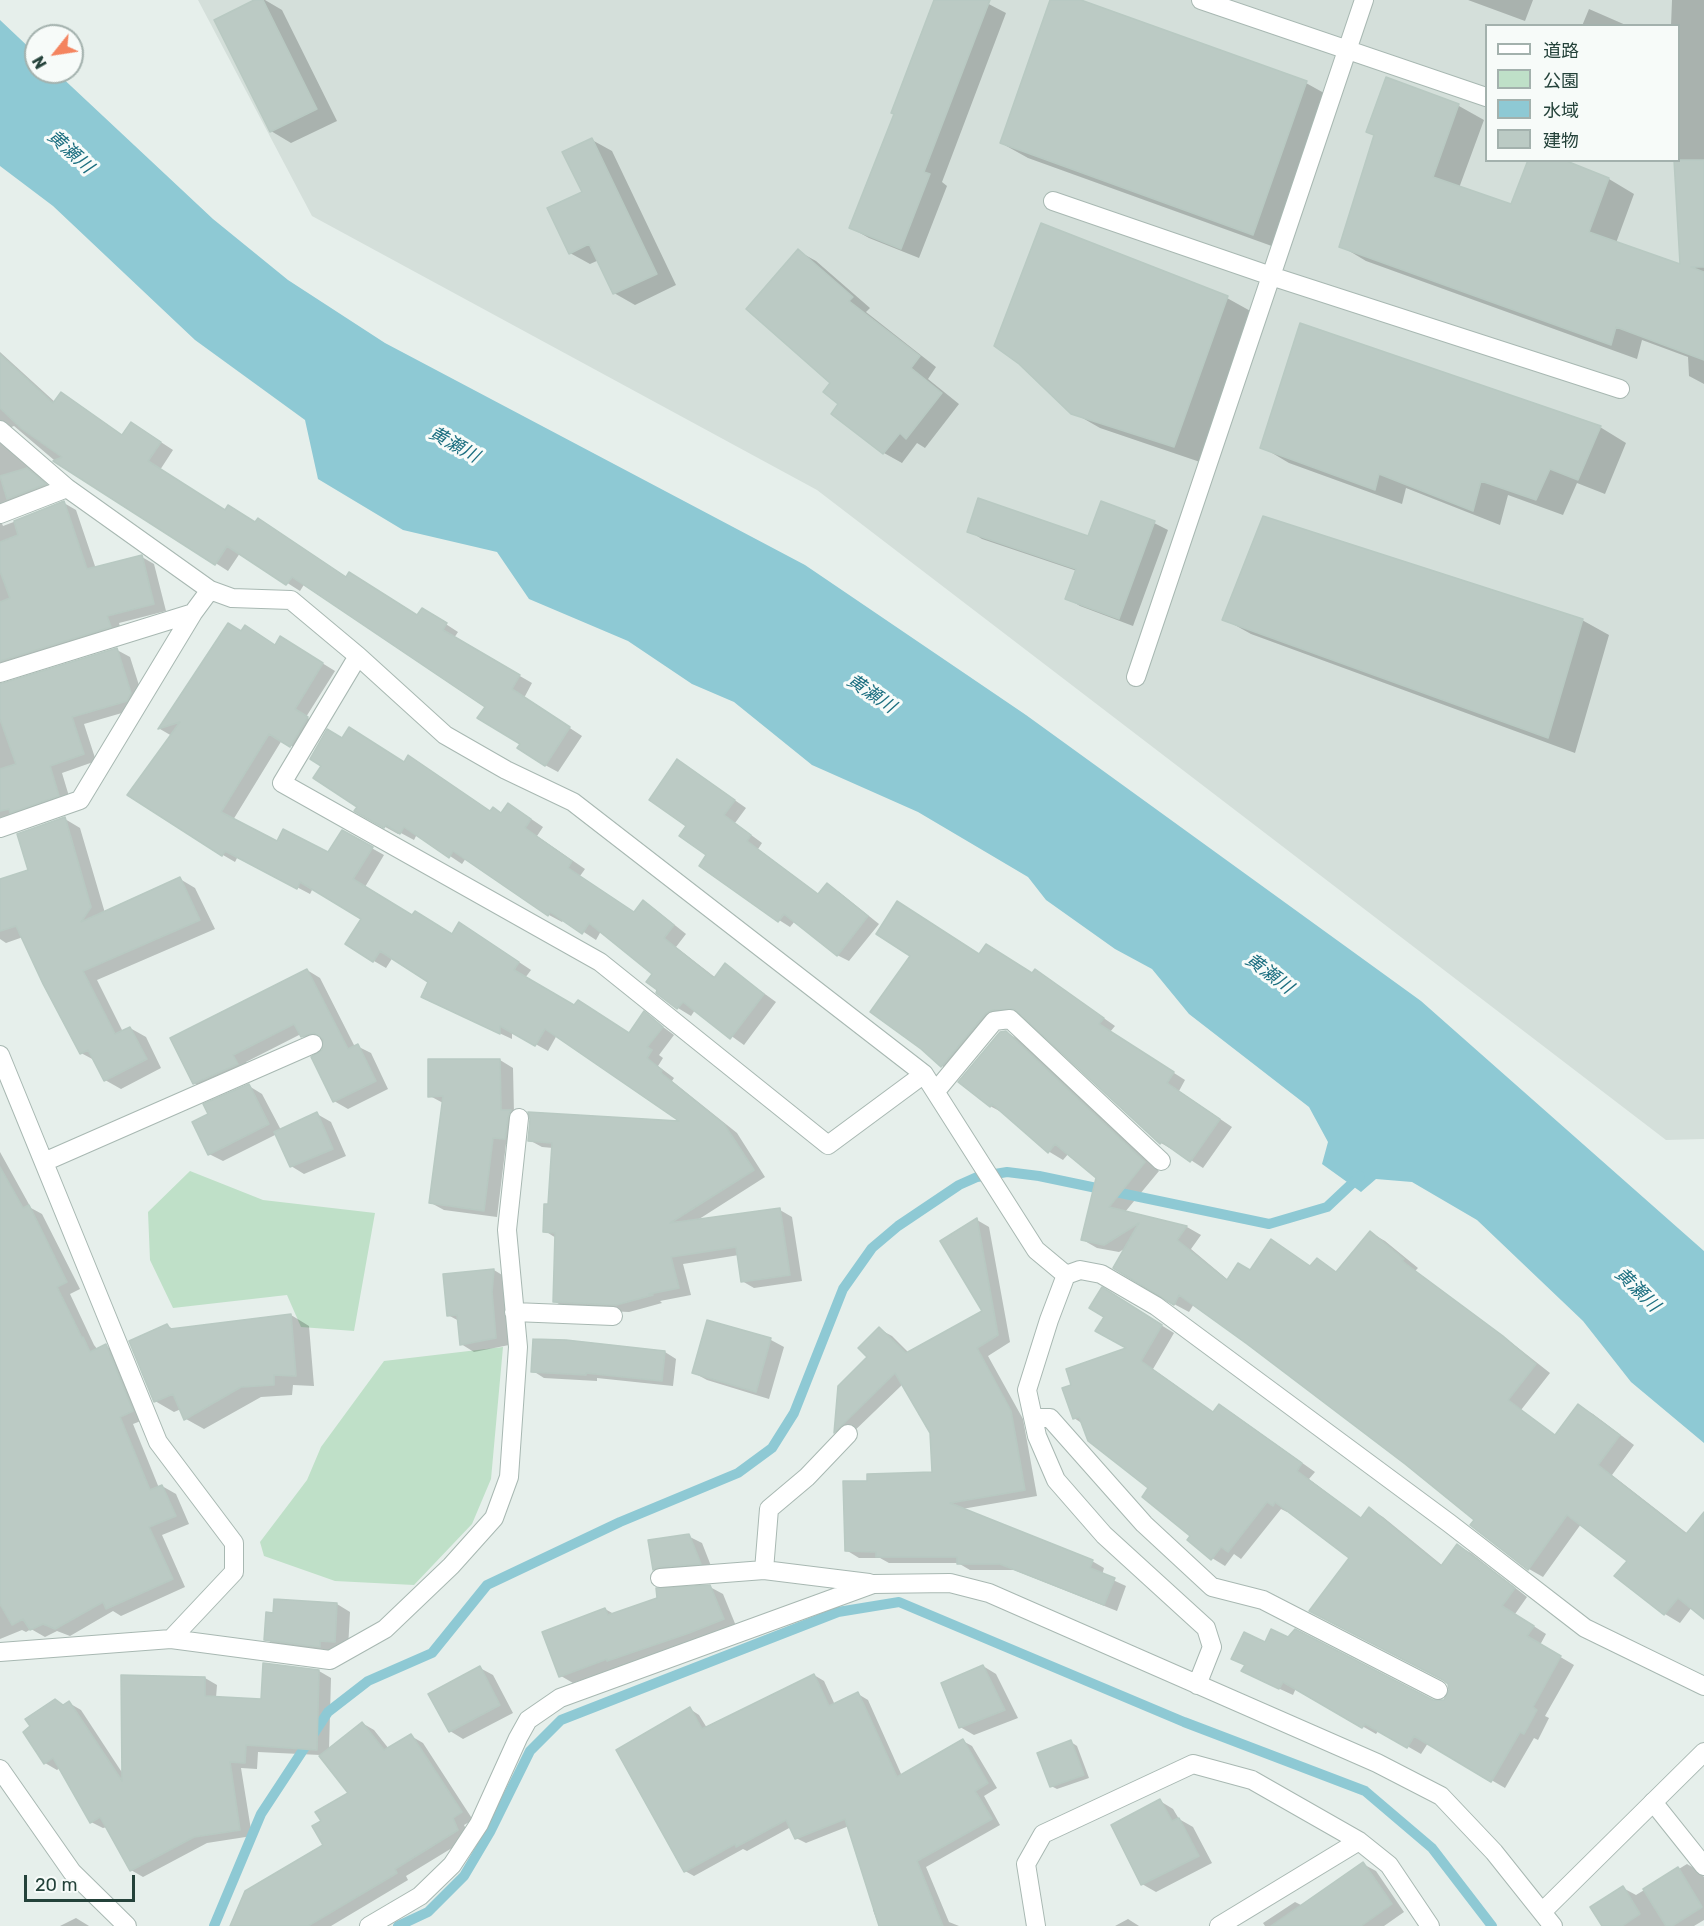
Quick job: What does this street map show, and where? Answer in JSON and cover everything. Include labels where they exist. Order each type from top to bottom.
[{"type":"street","points":[[1201,0],[1485,97]]},
{"type":"street","points":[[1136,677],[1364,0]]},
{"type":"street","points":[[1053,201],[1271,276],[1620,389]]},
{"type":"street","points":[[0,430],[67,488],[210,590],[232,598],[291,600],[446,735],[506,770],[573,802],[924,1074],[1036,1250],[1066,1275]]},
{"type":"street","points":[[0,514],[67,488]]},
{"type":"street","points":[[0,828],[80,800],[193,613],[210,590]]},
{"type":"street","points":[[0,673],[193,613]]},
{"type":"street","points":[[358,656],[282,783],[600,962],[828,1145],[924,1074]]},
{"type":"street","points":[[936,1091],[994,1021],[1010,1019],[1161,1161]]},
{"type":"street","points":[[44,1162],[313,1044]]},
{"type":"street","points":[[0,1054],[158,1442],[234,1543],[234,1572],[171,1639]]},
{"type":"street","points":[[0,1652],[171,1639],[330,1660],[385,1629],[451,1566],[495,1518],[509,1477],[518,1347],[507,1230],[519,1118]]},
{"type":"street","points":[[1197,1685],[1212,1647],[1206,1629],[1104,1535],[1056,1480],[1037,1436],[1027,1390],[1066,1275],[1080,1270],[1101,1274],[1156,1306],[1449,1523],[1585,1628],[1704,1686]]},
{"type":"street","points":[[514,1312],[613,1316]]},
{"type":"street","points":[[1033,1418],[1050,1418],[1144,1524],[1212,1587],[1263,1600],[1438,1690]]},
{"type":"street","points":[[764,1570],[769,1509],[807,1477],[848,1434]]},
{"type":"street","points":[[660,1578],[764,1570],[873,1584],[950,1583],[989,1593],[1377,1763],[1441,1796],[1494,1852],[1548,1918],[1653,1802],[1704,1752]]},
{"type":"street","points":[[369,1926],[420,1896],[453,1865],[478,1824],[528,1720],[560,1698],[873,1584]]},
{"type":"street","points":[[1036,1926],[1026,1864],[1043,1834],[1193,1764],[1252,1780],[1359,1841],[1389,1865],[1430,1926]]},
{"type":"street","points":[[0,1768],[72,1872],[127,1926]]},
{"type":"street","points":[[1653,1802],[1704,1866]]},
{"type":"street","points":[[1219,1926],[1359,1841]]},
{"type":"shaded area","points":[[198,0],[1704,0],[1704,1139],[1666,1140],[817,490],[312,216]]},
{"type":"green space","points":[[190,1171],[263,1200],[375,1213],[354,1331],[301,1327],[287,1295],[173,1308],[150,1260],[148,1212]]},
{"type":"green space","points":[[503,1347],[491,1479],[472,1524],[414,1585],[335,1581],[264,1556],[260,1542],[307,1480],[321,1447],[384,1361]]},
{"type":"water","name":"黄瀬川","points":[[0,20],[24,43],[24,84],[69,84],[213,219],[288,280],[385,343],[805,565],[1026,715],[1421,1001],[1704,1251],[1704,1443],[1631,1382],[1583,1321],[1477,1220],[1412,1182],[1376,1179],[1361,1192],[1322,1164],[1328,1142],[1309,1107],[1189,1014],[1152,969],[1115,949],[1046,900],[1028,877],[918,812],[812,765],[734,702],[692,684],[628,641],[529,599],[497,552],[403,530],[318,479],[305,420],[195,340],[53,206],[0,166]]},
{"type":"building","points":[[254,0],[263,0],[317,109],[270,132],[214,20]]},
{"type":"building","points":[[934,0],[990,0],[924,172],[930,174],[901,249],[849,228],[894,114],[891,113]]},
{"type":"building","points":[[1050,0],[1081,0],[1307,81],[1253,235],[1000,143]]},
{"type":"building","points":[[1386,77],[1459,104],[1433,177],[1511,204],[1527,162],[1569,162],[1609,178],[1589,232],[1680,264],[1674,162],[1704,160],[1704,267],[1691,267],[1704,272],[1704,360],[1616,327],[1611,345],[1339,247],[1374,135],[1366,132]]},
{"type":"building","points":[[592,138],[657,274],[613,294],[589,244],[569,254],[547,208],[582,192],[562,152]]},
{"type":"building","points":[[1041,223],[1228,296],[1174,447],[1071,414],[1019,364],[994,346]]},
{"type":"building","points":[[798,249],[853,297],[849,301],[920,356],[911,368],[942,393],[906,439],[900,433],[883,454],[831,414],[838,404],[823,392],[830,383],[746,309]]},
{"type":"building","points":[[1300,323],[1601,426],[1578,480],[1550,469],[1536,500],[1481,481],[1473,511],[1379,474],[1375,490],[1260,448]]},
{"type":"building","points":[[0,354],[53,403],[61,392],[122,435],[131,422],[161,442],[148,461],[225,510],[228,505],[255,522],[258,518],[346,577],[349,572],[417,615],[422,608],[447,623],[443,630],[520,675],[512,689],[570,727],[545,766],[517,748],[520,744],[477,718],[485,707],[292,577],[286,585],[227,546],[215,565],[53,461],[62,457],[22,429],[0,408]]},
{"type":"building","points":[[27,468],[46,484],[7,499],[0,476]]},
{"type":"building","points":[[978,498],[1088,536],[1101,501],[1155,521],[1119,619],[1065,599],[1076,569],[967,532]]},
{"type":"building","points":[[64,501],[87,569],[142,555],[154,604],[107,616],[111,627],[0,661],[0,602],[10,598],[0,571],[0,542],[18,535],[14,521]]},
{"type":"building","points":[[1263,516],[1583,619],[1548,738],[1222,620]]},
{"type":"building","points":[[228,623],[241,631],[245,625],[275,645],[280,636],[323,663],[295,709],[308,717],[290,747],[269,734],[221,812],[277,841],[283,829],[328,852],[342,830],[373,847],[353,879],[412,915],[415,911],[452,934],[459,922],[519,962],[514,970],[574,1005],[578,1000],[629,1033],[644,1011],[663,1027],[647,1047],[652,1050],[647,1058],[662,1070],[661,1073],[724,1124],[754,1170],[670,1223],[780,1208],[790,1275],[741,1282],[736,1247],[671,1257],[679,1288],[649,1294],[653,1295],[616,1305],[553,1302],[555,1233],[543,1232],[544,1204],[548,1204],[552,1143],[528,1141],[530,1119],[528,1112],[679,1121],[545,1029],[535,1046],[500,1026],[500,1034],[421,997],[428,982],[380,951],[373,962],[345,944],[361,919],[300,882],[297,889],[225,851],[222,856],[127,795],[180,722],[158,729]]},
{"type":"building","points":[[117,648],[131,693],[127,701],[72,717],[84,754],[50,766],[59,796],[10,813],[9,809],[0,811],[0,769],[16,764],[0,719],[0,684]]},
{"type":"building","points":[[349,727],[404,762],[408,755],[490,811],[493,807],[501,813],[508,803],[531,819],[525,828],[572,861],[568,868],[634,912],[643,900],[674,925],[664,938],[714,978],[725,963],[764,994],[730,1039],[683,1002],[677,1009],[656,993],[657,990],[646,982],[652,974],[589,923],[582,934],[550,912],[548,916],[453,851],[449,858],[404,827],[400,834],[354,811],[357,807],[313,778],[321,766],[310,759],[327,729],[342,738]]},
{"type":"building","points":[[677,759],[735,800],[724,815],[751,835],[747,841],[818,894],[827,883],[868,916],[837,956],[784,914],[778,922],[699,866],[706,855],[679,836],[686,826],[649,800]]},
{"type":"building","points":[[65,817],[91,907],[81,922],[180,877],[200,920],[83,971],[115,1034],[130,1027],[147,1059],[104,1081],[88,1050],[80,1054],[16,926],[0,931],[0,879],[28,870],[17,834]]},
{"type":"building","points":[[897,901],[979,954],[986,944],[1032,973],[1035,969],[1104,1018],[1099,1024],[1174,1072],[1167,1083],[1220,1119],[1190,1162],[1162,1142],[1160,1144],[1014,1009],[993,1010],[986,1013],[941,1067],[921,1049],[870,1012],[910,956],[876,934]]},
{"type":"building","points":[[307,969],[348,1049],[358,1044],[376,1081],[333,1102],[311,1057],[322,1050],[323,1039],[314,1033],[301,1037],[294,1024],[233,1055],[238,1064],[193,1084],[170,1038]]},
{"type":"building","points":[[1006,1031],[1145,1162],[1109,1207],[1187,1226],[1177,1240],[1227,1280],[1238,1263],[1250,1270],[1271,1239],[1310,1266],[1317,1258],[1336,1272],[1370,1231],[1404,1259],[1402,1261],[1503,1336],[1536,1364],[1508,1400],[1555,1435],[1578,1404],[1620,1435],[1598,1465],[1686,1534],[1704,1512],[1704,1619],[1678,1598],[1664,1615],[1614,1576],[1627,1561],[1567,1515],[1528,1570],[1470,1525],[1474,1520],[1405,1464],[1247,1344],[1179,1295],[1174,1305],[1113,1268],[1139,1223],[1104,1245],[1081,1240],[1096,1178],[1055,1144],[1048,1153],[992,1104],[990,1107],[958,1082],[1000,1032]]},
{"type":"building","points":[[428,1059],[500,1059],[501,1110],[511,1110],[505,1139],[493,1138],[484,1211],[429,1203],[443,1096],[428,1097]]},
{"type":"building","points":[[249,1084],[269,1124],[208,1155],[192,1122],[208,1114],[203,1104]]},
{"type":"building","points":[[317,1112],[333,1149],[290,1167],[274,1132]]},
{"type":"building","points":[[0,1167],[23,1208],[29,1205],[67,1282],[57,1287],[90,1352],[106,1344],[133,1411],[120,1417],[150,1490],[162,1485],[176,1516],[149,1527],[173,1579],[106,1609],[103,1602],[55,1629],[43,1624],[30,1630],[23,1619],[12,1625],[0,1604]]},
{"type":"building","points":[[977,1218],[998,1335],[977,1348],[1011,1411],[1025,1490],[950,1503],[1093,1560],[1090,1568],[1115,1578],[1104,1605],[1000,1564],[957,1564],[957,1557],[876,1557],[876,1552],[845,1551],[843,1481],[867,1481],[867,1474],[932,1472],[930,1433],[895,1373],[834,1433],[838,1386],[867,1357],[858,1348],[879,1327],[906,1353],[982,1311],[940,1241]]},
{"type":"building","points":[[494,1269],[492,1292],[496,1338],[460,1345],[457,1315],[447,1316],[443,1274]]},
{"type":"building","points":[[1102,1287],[1162,1325],[1141,1361],[1213,1412],[1219,1404],[1302,1463],[1297,1471],[1361,1518],[1369,1507],[1441,1566],[1457,1544],[1515,1588],[1502,1606],[1534,1626],[1527,1636],[1561,1656],[1533,1707],[1537,1710],[1524,1734],[1520,1732],[1491,1782],[1414,1736],[1407,1748],[1365,1724],[1362,1728],[1283,1682],[1279,1689],[1241,1671],[1245,1665],[1231,1659],[1244,1632],[1265,1642],[1271,1629],[1288,1637],[1295,1629],[1433,1700],[1444,1700],[1449,1690],[1448,1684],[1443,1680],[1309,1611],[1349,1558],[1275,1502],[1273,1506],[1267,1502],[1228,1552],[1221,1547],[1211,1560],[1187,1540],[1190,1536],[1142,1497],[1148,1488],[1088,1441],[1079,1417],[1073,1419],[1062,1388],[1071,1385],[1066,1369],[1126,1348],[1095,1331],[1104,1317],[1089,1308]]},
{"type":"building","points":[[291,1314],[296,1376],[274,1375],[274,1385],[241,1387],[184,1420],[173,1394],[154,1402],[129,1341],[167,1324],[170,1329]]},
{"type":"building","points":[[707,1320],[771,1338],[756,1392],[692,1373]]},
{"type":"building","points":[[533,1339],[566,1340],[665,1351],[662,1381],[586,1373],[586,1375],[531,1372]]},
{"type":"building","points":[[689,1534],[701,1564],[659,1567],[653,1570],[648,1540]]},
{"type":"building","points":[[710,1585],[724,1619],[559,1677],[542,1632],[605,1608],[608,1615],[657,1598],[656,1588]]},
{"type":"building","points":[[274,1599],[337,1603],[335,1642],[320,1641],[320,1647],[264,1640],[266,1612],[273,1613]]},
{"type":"building","points":[[263,1663],[319,1670],[317,1750],[246,1745],[245,1763],[230,1762],[240,1830],[194,1837],[130,1871],[100,1817],[90,1823],[53,1758],[44,1764],[23,1732],[30,1726],[25,1719],[55,1699],[63,1705],[69,1701],[122,1781],[121,1675],[205,1677],[205,1696],[261,1699]]},
{"type":"building","points":[[983,1665],[1005,1710],[959,1728],[941,1683]]},
{"type":"building","points":[[480,1666],[500,1705],[449,1732],[428,1694]]},
{"type":"building","points":[[814,1674],[829,1706],[858,1692],[897,1777],[963,1739],[988,1783],[975,1791],[992,1819],[917,1861],[943,1926],[879,1926],[845,1819],[795,1839],[786,1820],[684,1872],[616,1750],[690,1707],[702,1729]]},
{"type":"building","points":[[362,1722],[384,1750],[411,1734],[462,1812],[453,1818],[458,1830],[395,1869],[397,1873],[308,1926],[230,1926],[245,1891],[323,1845],[312,1826],[321,1821],[315,1812],[348,1793],[319,1756]]},
{"type":"building","points":[[1071,1740],[1084,1775],[1050,1787],[1037,1753]]},
{"type":"building","points":[[1160,1799],[1172,1821],[1179,1818],[1199,1856],[1141,1885],[1111,1825]]},
{"type":"building","points":[[1363,1862],[1392,1904],[1361,1926],[1271,1926]]},
{"type":"building","points":[[1678,1867],[1702,1907],[1672,1926],[1666,1926],[1643,1889]]},
{"type":"building","points":[[1623,1886],[1640,1914],[1622,1926],[1602,1926],[1590,1907]]},
{"type":"waterway","points":[[214,1926],[261,1814],[328,1712],[368,1681],[432,1653],[487,1585],[620,1522],[738,1473],[772,1448],[794,1413],[843,1289],[872,1248],[898,1226],[959,1185],[977,1177],[1007,1172],[1039,1176],[1269,1224],[1327,1207],[1360,1176]]},
{"type":"waterway","points":[[398,1926],[428,1912],[464,1876],[490,1832],[530,1751],[561,1720],[838,1612],[899,1602],[1184,1722],[1365,1791],[1432,1848],[1492,1926]]}]
